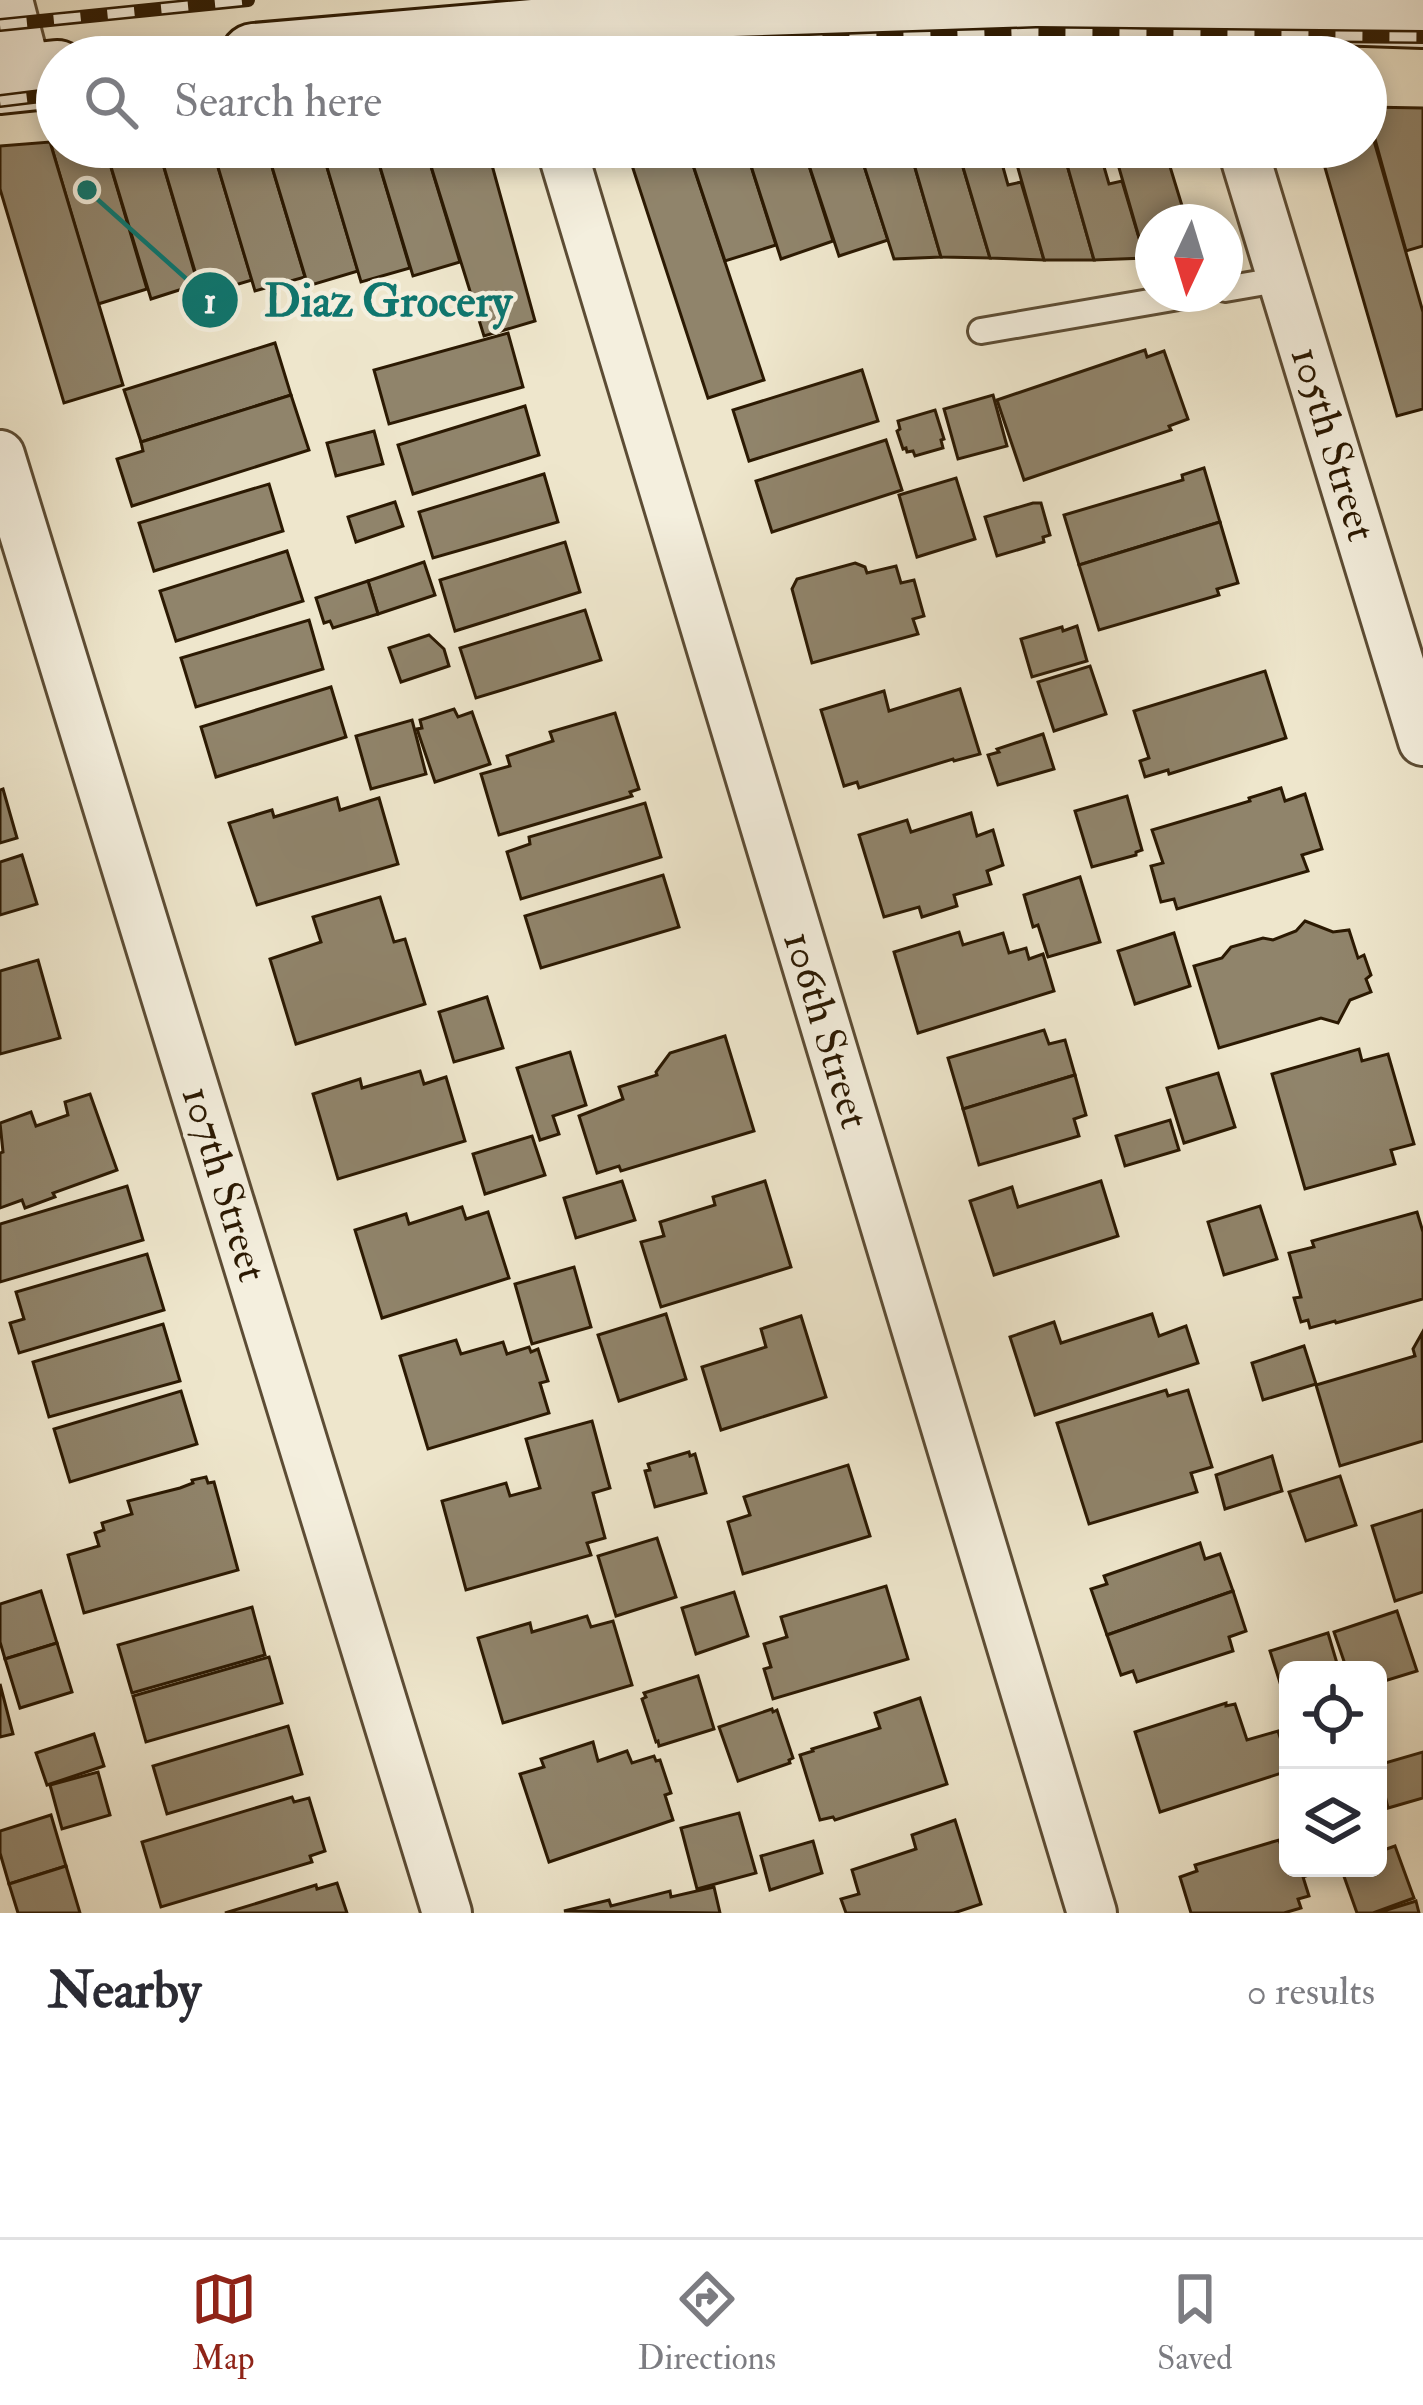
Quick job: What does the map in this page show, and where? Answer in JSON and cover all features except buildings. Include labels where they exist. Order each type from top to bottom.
[{"type":"main road","points":[[996,36],[1222,32],[1423,14]]},
{"type":"street","points":[[8,0],[28,77]]},
{"type":"street","name":"106th Street","points":[[567,168],[1092,1913]]},
{"type":"street","name":"105th Street","points":[[1248,168],[1423,741]]},
{"type":"street","name":"107th Street","points":[[0,454],[447,1913]]},
{"type":"lane","points":[[1243,286],[1282,279]]},
{"type":"lane","points":[[982,331],[1135,305]]},
{"type":"railway","points":[[0,25],[248,0]]},
{"type":"railway","points":[[945,36],[1326,36]]},
{"type":"railway","points":[[1387,37],[1423,37]]},
{"type":"railway","points":[[0,101],[36,97]]},
{"type":"place","name":"Diaz Grocery","points":[[87,190]]}]
